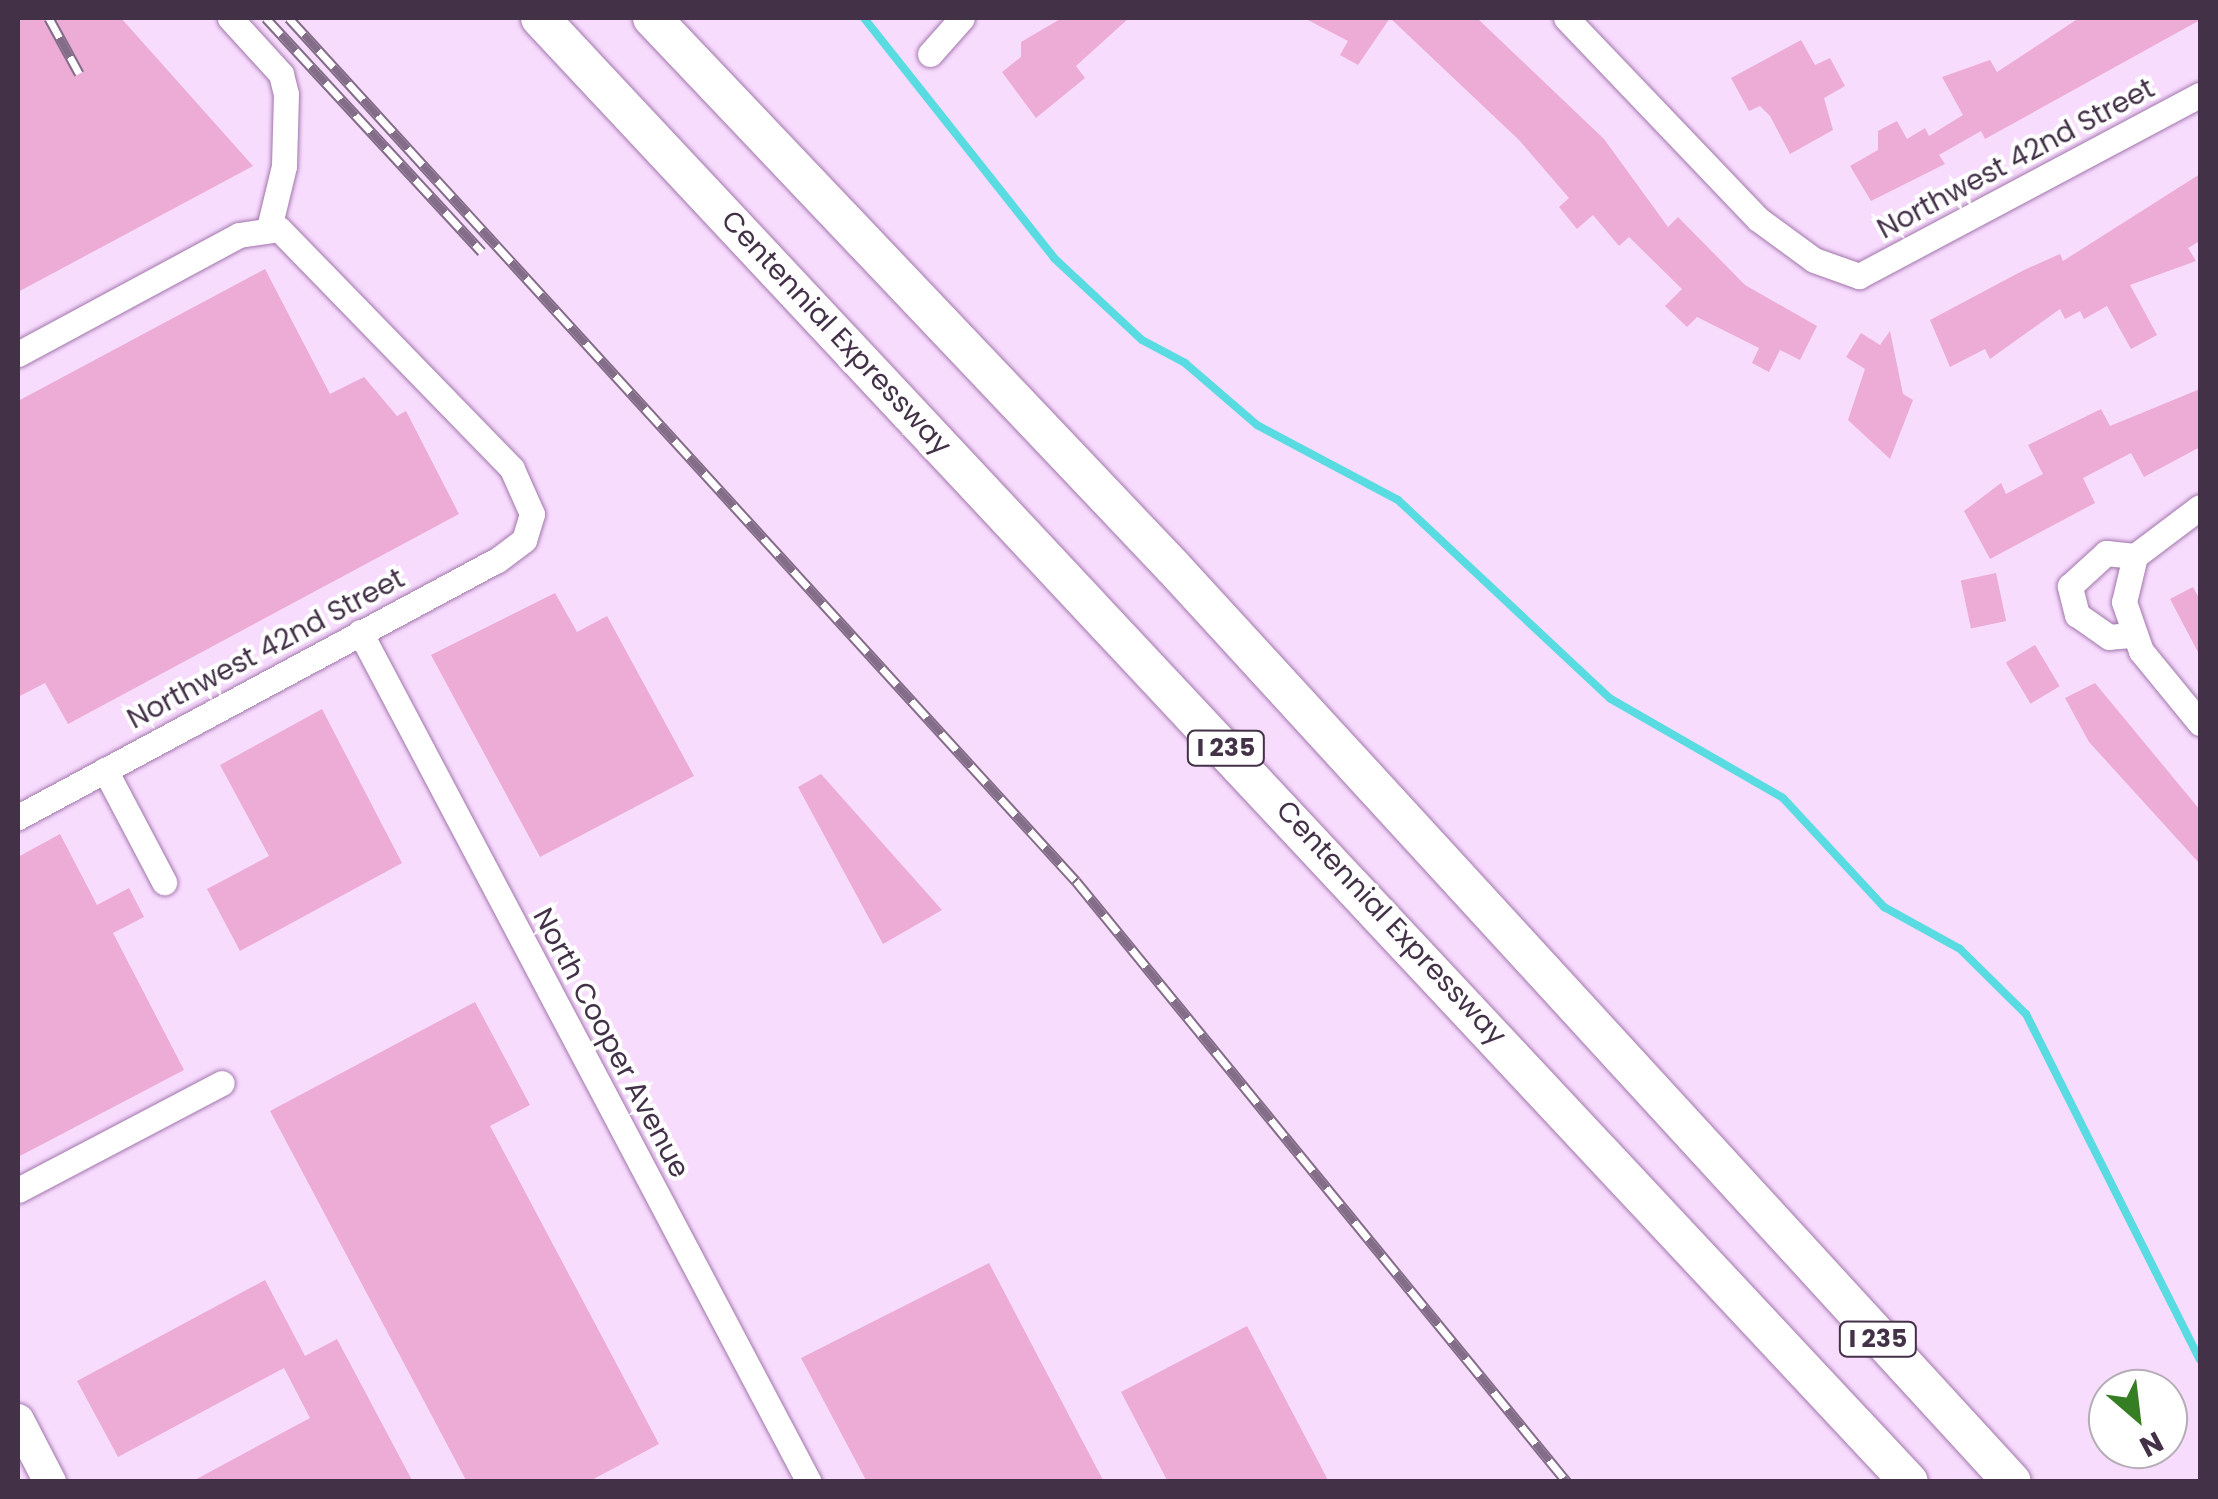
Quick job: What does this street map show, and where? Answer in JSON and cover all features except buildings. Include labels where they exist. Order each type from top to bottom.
[{"type":"highway","name":"Centennial Expressway","points":[[540,18],[1910,1482]]},
{"type":"highway","name":"I 235","points":[[652,18],[1174,568],[2012,1482]]},
{"type":"highway","points":[[1960,1426],[2023,1482]]},
{"type":"main road","points":[[18,1420],[25,1454],[48,1481]]},
{"type":"street","points":[[18,354],[269,228],[284,166],[286,94],[280,74],[230,18]]},
{"type":"street","points":[[930,54],[962,18]]},
{"type":"street","name":"Northwest 42nd Street","points":[[1566,18],[1758,219],[1814,260],[1859,276],[2200,95]]},
{"type":"street","name":"Northwest 42nd Street","points":[[18,817],[514,549],[532,524],[529,494],[512,469],[296,238],[269,228]]},
{"type":"street","points":[[2200,508],[2165,526],[2135,556],[2124,602],[2131,636],[2200,723]]},
{"type":"street","points":[[2131,636],[2109,637],[2077,615],[2070,586],[2106,553],[2135,556]]},
{"type":"street","name":"North Cooper Avenue","points":[[360,632],[810,1482]]},
{"type":"street","points":[[106,770],[164,882]]},
{"type":"street","points":[[18,1190],[222,1083]]},
{"type":"waterway","points":[[864,18],[1054,258],[1142,340],[1185,363],[1257,425],[1398,500],[1611,699],[1783,798],[1884,907],[1960,949],[2026,1014],[2200,1360]]},
{"type":"railway","points":[[49,18],[79,73]]},
{"type":"railway","points":[[266,18],[482,252]]},
{"type":"railway","points":[[289,18],[1076,881],[1567,1482]]}]
